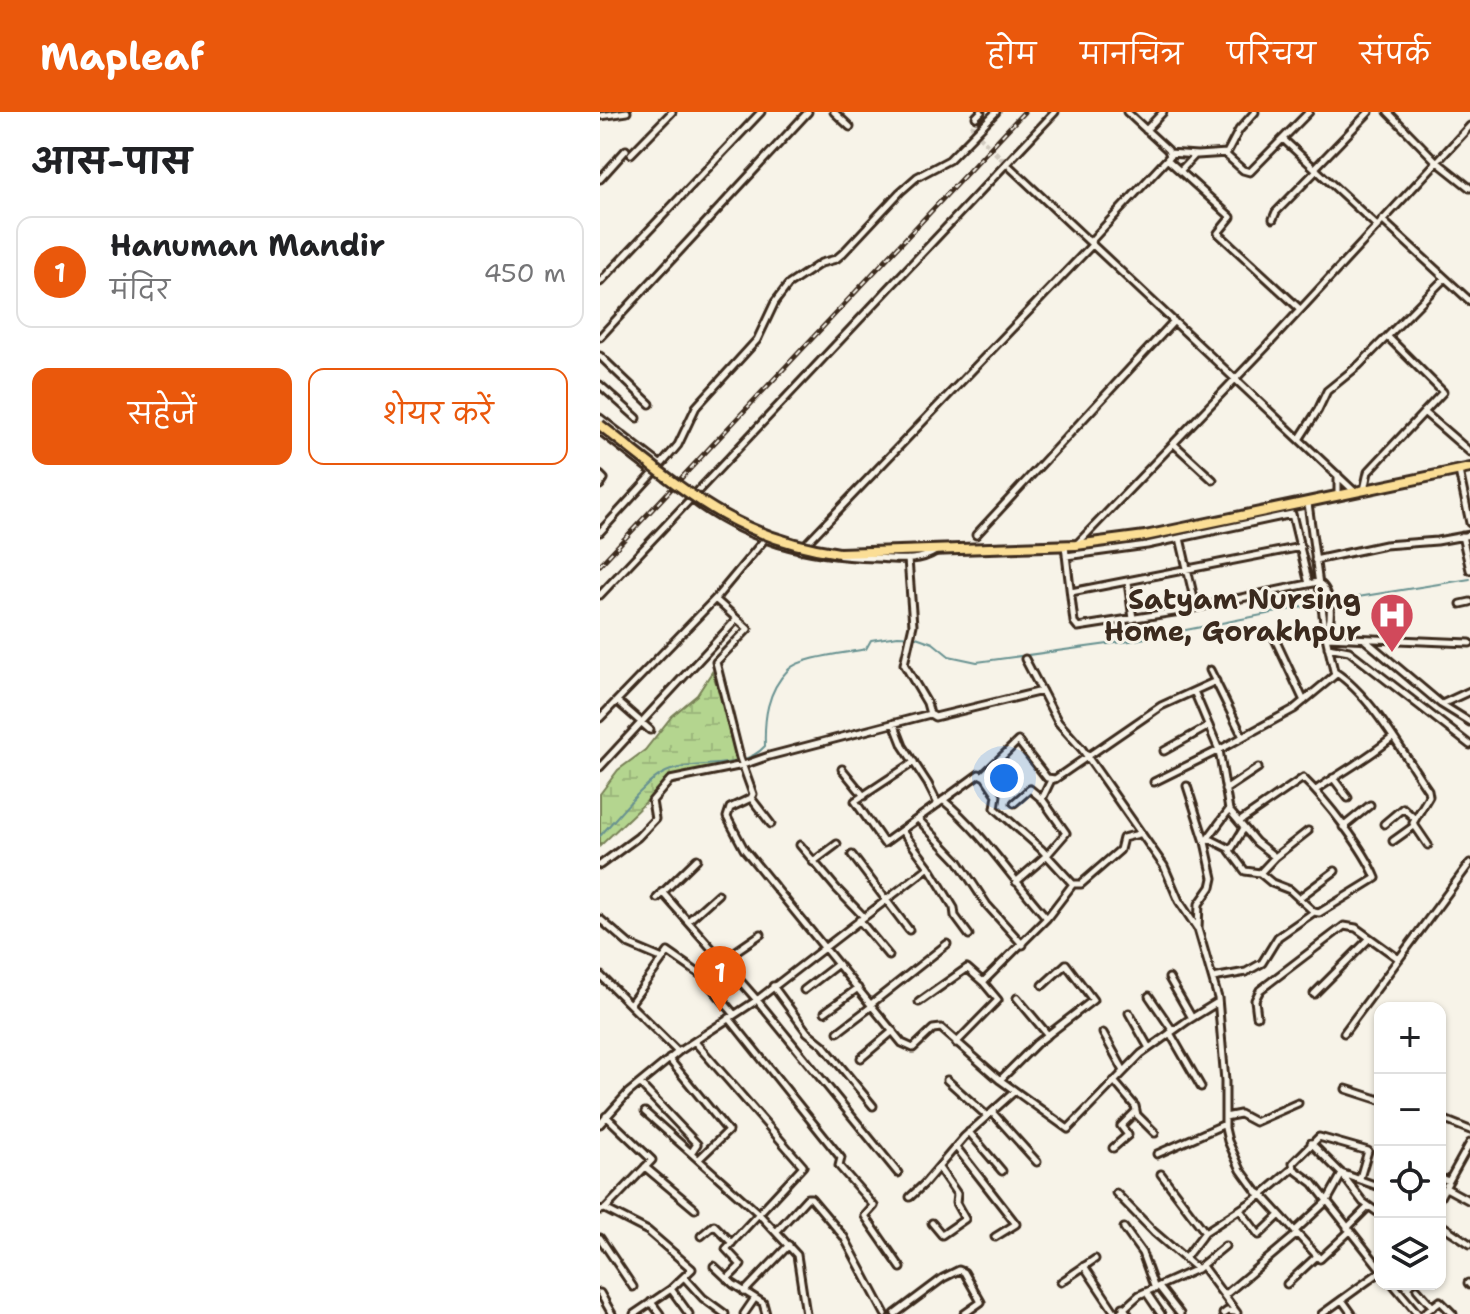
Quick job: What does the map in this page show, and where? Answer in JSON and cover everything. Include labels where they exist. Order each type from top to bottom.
[{"type":"highway","points":[[600,428],[704,505],[755,532],[798,546],[839,553],[1065,546],[1145,536],[1237,521],[1338,495],[1470,468]]},
{"type":"street","points":[[600,116],[627,112]]},
{"type":"street","points":[[600,179],[672,112]]},
{"type":"street","points":[[600,282],[761,112]]},
{"type":"street","points":[[600,337],[808,112]]},
{"type":"street","points":[[600,532],[678,445],[696,407],[757,340],[775,302],[788,285],[821,263],[836,259],[900,192],[917,177],[949,160],[996,112]]},
{"type":"street","points":[[600,595],[1055,112]]},
{"type":"street","points":[[1127,112],[1180,171],[1231,217],[1218,233],[1300,309]]},
{"type":"street","points":[[1146,130],[1163,112]]},
{"type":"street","points":[[1225,154],[1255,112]]},
{"type":"street","points":[[800,550],[1091,243],[1169,156],[1225,154],[1243,170],[1250,172],[1309,112]]},
{"type":"street","points":[[1273,219],[1276,212],[1369,112]]},
{"type":"street","points":[[1388,112],[1436,161],[1470,188]]},
{"type":"street","points":[[837,113],[850,127]]},
{"type":"street","points":[[1076,545],[1237,378],[1470,126]]},
{"type":"street","points":[[1283,139],[1470,301]]},
{"type":"street","points":[[1180,171],[1194,155]]},
{"type":"street","points":[[1010,167],[1359,491],[1368,472],[1443,391],[1388,337]]},
{"type":"street","points":[[1300,438],[1327,391],[1348,376],[1445,278]]},
{"type":"street","points":[[976,535],[1174,321]]},
{"type":"street","points":[[600,356],[650,404]]},
{"type":"street","points":[[600,385],[637,418]]},
{"type":"street","points":[[1424,412],[1470,452]]},
{"type":"street","points":[[600,418],[661,465]]},
{"type":"street","points":[[600,428],[654,473]]},
{"type":"street","points":[[1174,444],[1213,480]]},
{"type":"street","points":[[1459,471],[1470,523]]},
{"type":"street","points":[[669,474],[686,488]]},
{"type":"street","points":[[1338,474],[1338,495]]},
{"type":"street","points":[[600,475],[604,479],[600,485]]},
{"type":"street","points":[[689,498],[731,525],[764,540],[800,550],[838,557],[923,560],[938,551]]},
{"type":"street","points":[[1308,502],[1318,582],[1330,617],[1325,632]]},
{"type":"street","points":[[1066,556],[1180,538],[1237,521],[1294,514],[1309,584]]},
{"type":"street","points":[[1315,560],[1385,545],[1470,535]]},
{"type":"street","points":[[1462,536],[1470,570]]},
{"type":"street","points":[[1180,538],[1196,607]]},
{"type":"street","points":[[600,718],[715,599],[764,540]]},
{"type":"street","points":[[1065,546],[1074,622],[1078,627],[1318,582]]},
{"type":"street","points":[[1071,592],[1301,547]]},
{"type":"street","points":[[908,559],[913,625],[904,664],[927,703],[930,714]]},
{"type":"street","points":[[1128,582],[1133,619]]},
{"type":"street","points":[[1324,595],[1325,632],[1335,672],[1351,682],[1429,793],[1414,818],[1414,826],[1428,845]]},
{"type":"street","points":[[715,599],[747,629],[716,662]]},
{"type":"street","points":[[1461,604],[1470,602]]},
{"type":"street","points":[[600,767],[737,619]]},
{"type":"street","points":[[1325,632],[1364,639],[1470,643]]},
{"type":"street","points":[[1274,637],[1304,701]]},
{"type":"street","points":[[1364,639],[1441,704],[1470,722]]},
{"type":"street","points":[[1328,647],[1349,651],[1470,745]]},
{"type":"street","points":[[706,653],[716,662],[753,794],[730,808],[727,817],[744,849],[909,1048],[918,1046],[937,1028],[941,1028],[1000,1080],[1068,1129],[1149,1048],[1218,1002]]},
{"type":"street","points":[[1025,659],[1058,722],[1087,757],[1164,866],[1179,901],[1198,929],[1218,1002],[1228,1141],[1241,1170],[1257,1192],[1320,1259],[1368,1207]]},
{"type":"street","points":[[1210,670],[1243,737]]},
{"type":"street","points":[[1154,782],[1294,709],[1335,672]]},
{"type":"street","points":[[1042,799],[1051,780],[1145,716],[1216,681]]},
{"type":"street","points":[[600,865],[638,837],[655,819],[652,801],[670,780],[930,714],[935,717],[1042,691]]},
{"type":"street","points":[[1194,691],[1219,750],[1229,810],[1275,857]]},
{"type":"street","points":[[1441,704],[1470,691]]},
{"type":"street","points":[[617,701],[650,730]]},
{"type":"street","points":[[894,723],[903,746],[941,802],[978,832],[1047,918]]},
{"type":"street","points":[[1164,751],[1209,726]]},
{"type":"street","points":[[1316,790],[1358,760],[1369,758],[1392,738]]},
{"type":"street","points":[[914,762],[855,803],[884,843],[979,774],[983,775],[1018,741],[1051,780]]},
{"type":"street","points":[[1225,790],[1258,768]]},
{"type":"street","points":[[842,769],[864,796]]},
{"type":"street","points":[[983,775],[997,795],[995,808],[1047,855],[1073,884],[1081,884],[1120,850],[1123,838],[1139,834]]},
{"type":"street","points":[[1205,842],[1210,839],[1230,849],[1245,871],[1260,873],[1272,883],[1288,889],[1314,912],[1319,913],[1376,878],[1316,790],[1303,778],[1242,825],[1230,849]]},
{"type":"street","points":[[1333,778],[1348,798]]},
{"type":"street","points":[[1187,786],[1213,878],[1211,887],[1199,904],[1198,929]]},
{"type":"street","points":[[1014,803],[1030,789],[1042,799],[1066,833],[1047,855],[1016,882]]},
{"type":"street","points":[[751,798],[771,824]]},
{"type":"street","points":[[1343,827],[1370,805]]},
{"type":"street","points":[[1384,824],[1403,808],[1414,818]]},
{"type":"street","points":[[1205,842],[1229,810]]},
{"type":"street","points":[[918,819],[958,861],[987,905],[1023,945]]},
{"type":"street","points":[[1393,841],[1414,826]]},
{"type":"street","points":[[902,831],[929,867],[954,908],[955,916],[969,935]]},
{"type":"street","points":[[1260,873],[1308,831]]},
{"type":"street","points":[[813,862],[837,844]]},
{"type":"street","points":[[800,845],[889,956]]},
{"type":"street","points":[[852,855],[909,930]]},
{"type":"street","points":[[657,898],[697,859]]},
{"type":"street","points":[[1344,1033],[1470,863]]},
{"type":"street","points":[[600,1124],[669,1059],[757,1000],[929,867]]},
{"type":"street","points":[[1299,898],[1335,871]]},
{"type":"street","points":[[983,982],[1023,945],[1073,884]]},
{"type":"street","points":[[662,892],[757,1000],[898,1173]]},
{"type":"street","points":[[688,921],[718,894]]},
{"type":"street","points":[[1213,978],[1246,972],[1262,963],[1278,937],[1314,912]]},
{"type":"street","points":[[600,919],[630,945],[663,959]]},
{"type":"street","points":[[1257,1016],[1255,1000],[1260,990],[1344,926],[1352,926],[1399,959]]},
{"type":"street","points":[[701,975],[761,934]]},
{"type":"street","points":[[1314,994],[1370,938]]},
{"type":"street","points":[[838,1032],[947,944]]},
{"type":"street","points":[[630,1004],[669,952],[701,975],[841,1158],[839,1166],[874,1206],[865,1216],[901,1268]]},
{"type":"street","points":[[804,990],[838,964]]},
{"type":"street","points":[[1000,1080],[1048,1035],[1093,999],[1066,964],[1043,985]]},
{"type":"street","points":[[919,1002],[967,968],[983,982],[998,1000],[956,1043]]},
{"type":"street","points":[[600,975],[678,1052]]},
{"type":"street","points":[[1169,978],[1192,1018]]},
{"type":"street","points":[[773,986],[810,1036],[823,1045],[873,1106]]},
{"type":"street","points":[[825,1012],[858,988]]},
{"type":"street","points":[[1149,996],[1201,1087]]},
{"type":"street","points":[[1017,998],[1048,1035]]},
{"type":"street","points":[[1129,1013],[1149,1048]]},
{"type":"street","points":[[861,1058],[893,1031]]},
{"type":"street","points":[[1103,1033],[1124,1071]]},
{"type":"street","points":[[695,1042],[803,1166],[726,1250],[741,1265],[727,1279]]},
{"type":"street","points":[[669,1059],[728,1131],[699,1159]]},
{"type":"street","points":[[947,1080],[990,1114],[1037,1162]]},
{"type":"street","points":[[1114,1081],[1135,1106],[1137,1115],[1155,1133]]},
{"type":"street","points":[[640,1084],[697,1144],[691,1153]]},
{"type":"street","points":[[1346,1089],[1374,1098]]},
{"type":"street","points":[[910,1197],[969,1132],[1015,1091]]},
{"type":"street","points":[[1157,1154],[1240,1114],[1255,1122],[1298,1103]]},
{"type":"street","points":[[1113,1148],[1127,1136],[1122,1124],[1136,1111]]},
{"type":"street","points":[[645,1112],[758,1213],[789,1245],[798,1258],[806,1314]]},
{"type":"street","points":[[606,1116],[652,1160],[603,1210],[648,1231],[692,1268],[671,1289],[634,1314]]},
{"type":"street","points":[[1446,1120],[1470,1130]]},
{"type":"street","points":[[969,1132],[1002,1171]]},
{"type":"street","points":[[1360,1178],[1368,1153],[1366,1149],[1319,1137],[1293,1163],[1294,1169],[1313,1183],[1374,1261]]},
{"type":"street","points":[[1311,1143],[1374,1210]]},
{"type":"street","points":[[1470,1143],[1446,1188],[1470,1201]]},
{"type":"street","points":[[956,1147],[1016,1224],[995,1237]]},
{"type":"street","points":[[645,1167],[695,1209]]},
{"type":"street","points":[[932,1223],[942,1235],[965,1219],[956,1203],[957,1194],[939,1168]]},
{"type":"street","points":[[1186,1257],[1205,1232],[1262,1195],[1294,1169]]},
{"type":"street","points":[[1161,1174],[1205,1232]]},
{"type":"street","points":[[1342,1174],[1374,1184]]},
{"type":"street","points":[[1225,1295],[1327,1201],[1342,1174]]},
{"type":"street","points":[[1116,1193],[1154,1232],[1200,1268],[1238,1313]]},
{"type":"street","points":[[776,1232],[807,1198],[811,1198],[844,1237],[885,1314]]},
{"type":"street","points":[[1240,1210],[1259,1235],[1280,1215]]},
{"type":"street","points":[[701,1236],[714,1225],[732,1243]]},
{"type":"street","points":[[1124,1228],[1142,1253],[1157,1288],[1180,1314]]},
{"type":"street","points":[[1446,1228],[1470,1244]]},
{"type":"street","points":[[600,1238],[633,1287]]},
{"type":"street","points":[[744,1292],[789,1245]]},
{"type":"street","points":[[1084,1266],[1117,1314],[1146,1292],[1200,1268],[1225,1246]]},
{"type":"street","points":[[1287,1284],[1317,1256]]},
{"type":"street","points":[[1061,1282],[1095,1259]]},
{"type":"street","points":[[714,1266],[727,1279],[765,1305],[766,1314]]},
{"type":"street","points":[[895,1314],[943,1278],[959,1270],[964,1272],[981,1302],[964,1314]]},
{"type":"street","points":[[1322,1314],[1374,1273]]},
{"type":"street","points":[[684,1277],[703,1298],[725,1314]]},
{"type":"street","points":[[671,1289],[689,1314]]},
{"type":"street","points":[[1398,1290],[1420,1314],[1440,1301],[1453,1314]]},
{"type":"street","points":[[1418,1290],[1432,1306]]},
{"type":"street","points":[[1146,1292],[1161,1314]]},
{"type":"street","points":[[601,1295],[612,1314]]},
{"type":"street","points":[[744,1314],[755,1298]]},
{"type":"street","points":[[1342,1300],[1352,1314]]},
{"type":"street","points":[[651,1302],[660,1314]]},
{"type":"street","points":[[1123,1307],[1128,1314]]},
{"type":"street","points":[[1223,1314],[1227,1311],[1238,1313]]},
{"type":"green space","points":[[712,672],[728,716],[739,763],[673,776],[600,846],[600,794],[618,770],[645,750],[672,716],[697,695]]},
{"type":"waterway","points":[[1333,601],[1470,579]]},
{"type":"waterway","points":[[600,836],[658,776],[678,768],[732,762],[755,754],[765,746],[766,716],[771,696],[788,670],[824,656],[866,649],[871,640],[916,637],[933,643],[949,656],[977,662],[1130,641],[1318,604]]},
{"type":"tunnel","points":[[976,117],[972,129],[1009,166]]},
{"type":"railway","points":[[600,565],[1024,112]]},
{"type":"place","name":"Satyam Nursing Home, Gorakhpur","points":[[1392,654]]},
{"type":"place","name":"Hanuman Mandir","points":[[720,1012]]}]
